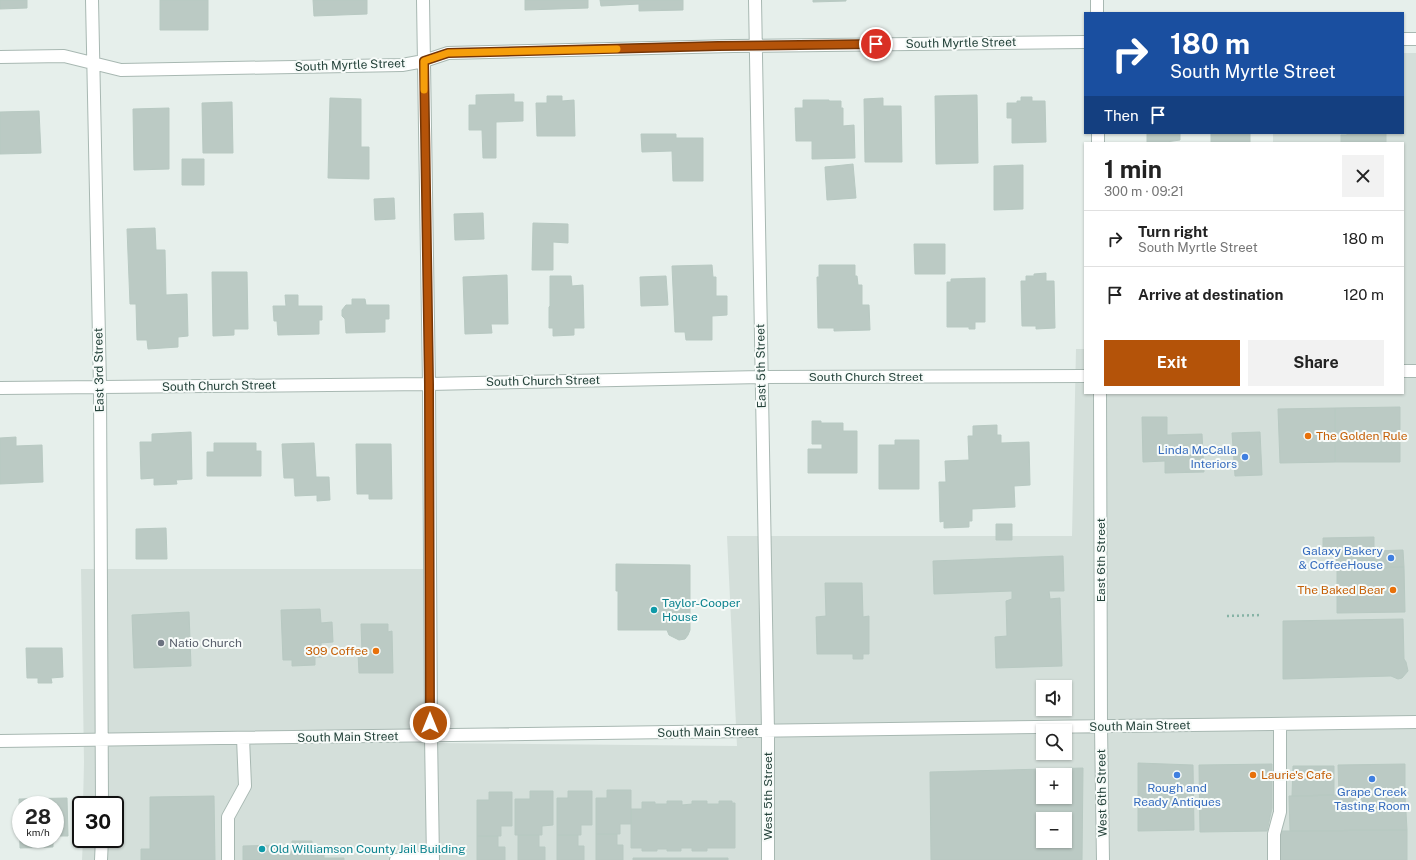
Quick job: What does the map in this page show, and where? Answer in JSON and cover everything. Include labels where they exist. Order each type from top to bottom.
[{"type":"street","name":"East 3rd Street","points":[[92,0],[100,387],[102,796]]},
{"type":"street","points":[[396,860],[433,858],[430,736],[429,384],[423,0]]},
{"type":"street","name":"East 5th Street","points":[[755,0],[768,731]]},
{"type":"street","points":[[1097,0],[1097,12]]},
{"type":"street","points":[[1404,39],[1416,39]]},
{"type":"street","name":"South Myrtle Street","points":[[0,57],[64,56],[122,70],[402,65],[424,61],[448,53],[756,46],[1084,42]]},
{"type":"street","points":[[1404,371],[1416,371]]},
{"type":"street","name":"South Church Street","points":[[0,388],[429,384],[761,377],[1084,376]]},
{"type":"street","name":"East 6th Street","points":[[1100,394],[1101,727]]},
{"type":"street","name":"South Main Street","points":[[0,741],[1416,722]]},
{"type":"street","points":[[1274,860],[1274,834],[1280,812],[1280,724]]},
{"type":"street","name":"West 6th Street","points":[[1101,727],[1103,860]]},
{"type":"street","name":"West 5th Street","points":[[768,731],[768,860]]},
{"type":"street","points":[[228,860],[228,817],[245,786],[244,738]]},
{"type":"street","points":[[101,860],[102,848]]},
{"type":"path","points":[[1227,616],[1262,615]]},
{"type":"shaded area","points":[[1404,53],[1416,53],[1416,860],[82,860],[83,848],[124,848],[124,796],[83,796],[81,569],[435,569],[439,743],[737,746],[727,536],[1072,536],[1076,349],[1084,349],[1084,394],[1404,394],[1404,142],[1273,142],[1273,134],[1404,134]]},
{"type":"building","points":[[0,0],[27,0],[27,8],[0,9]]},
{"type":"building","points":[[160,0],[208,0],[208,30],[160,30]]},
{"type":"building","points":[[313,0],[367,0],[367,14],[314,16]]},
{"type":"building","points":[[525,0],[588,0],[588,8],[525,10]]},
{"type":"building","points":[[600,0],[683,0],[683,10],[639,11],[639,4],[601,6]]},
{"type":"building","points":[[813,0],[846,0],[846,1],[813,2]]},
{"type":"building","points":[[514,94],[514,102],[523,102],[523,121],[496,122],[496,158],[483,158],[482,130],[469,130],[469,105],[476,105],[476,95]]},
{"type":"building","points":[[977,95],[978,163],[936,164],[935,96]]},
{"type":"building","points":[[547,96],[562,96],[562,101],[574,100],[575,136],[537,136],[536,103],[547,103]]},
{"type":"building","points":[[1021,97],[1032,97],[1032,101],[1045,101],[1046,142],[1012,143],[1012,118],[1007,118],[1007,103],[1017,103],[1017,101],[1021,101]]},
{"type":"building","points":[[330,98],[361,99],[361,147],[369,147],[369,179],[328,178]]},
{"type":"building","points":[[883,98],[883,106],[901,106],[902,162],[865,162],[864,99]]},
{"type":"building","points":[[803,100],[841,101],[841,108],[843,108],[843,126],[854,125],[855,158],[812,159],[812,141],[796,141],[795,108],[803,108]]},
{"type":"building","points":[[232,102],[233,153],[203,153],[202,103]]},
{"type":"building","points":[[169,108],[169,169],[134,170],[133,109]]},
{"type":"building","points":[[39,111],[41,153],[0,154],[0,112]]},
{"type":"building","points":[[641,134],[676,134],[676,138],[703,138],[703,181],[673,181],[672,151],[642,152]]},
{"type":"building","points":[[1147,134],[1180,134],[1180,140],[1147,142]]},
{"type":"building","points":[[1211,134],[1250,134],[1250,142],[1211,142]]},
{"type":"building","points":[[1386,134],[1386,142],[1341,142],[1341,135]]},
{"type":"building","points":[[182,159],[204,159],[204,185],[182,185]]},
{"type":"building","points":[[853,164],[856,198],[827,200],[825,167]]},
{"type":"building","points":[[1023,165],[1023,209],[994,210],[994,166]]},
{"type":"building","points":[[394,198],[395,219],[375,220],[374,199]]},
{"type":"building","points":[[483,213],[484,239],[455,240],[454,214]]},
{"type":"building","points":[[533,223],[568,224],[568,243],[553,242],[553,270],[532,270]]},
{"type":"building","points":[[155,228],[156,250],[165,250],[166,295],[187,294],[188,336],[178,337],[178,347],[148,349],[147,340],[137,340],[136,304],[130,304],[127,229]]},
{"type":"building","points":[[914,244],[945,244],[945,274],[915,274]]},
{"type":"building","points":[[712,265],[713,277],[716,277],[716,296],[727,296],[727,315],[712,316],[712,340],[686,340],[685,332],[675,332],[672,266]]},
{"type":"building","points":[[819,265],[855,265],[855,276],[857,276],[858,285],[862,285],[862,305],[869,305],[870,330],[834,331],[834,328],[818,328],[817,277],[819,277]]},
{"type":"building","points":[[212,272],[247,272],[248,329],[234,329],[234,335],[213,336]]},
{"type":"building","points":[[1046,273],[1046,281],[1054,281],[1055,328],[1036,329],[1036,326],[1022,326],[1021,281],[1026,281],[1026,276]]},
{"type":"building","points":[[507,275],[508,324],[491,324],[492,333],[465,334],[463,277]]},
{"type":"building","points":[[550,276],[571,276],[572,286],[583,285],[584,328],[574,328],[574,335],[553,336],[553,328],[549,328]]},
{"type":"building","points":[[666,276],[668,305],[641,306],[640,277]]},
{"type":"building","points":[[985,278],[985,322],[975,322],[975,329],[969,329],[969,327],[947,327],[947,282],[951,282],[951,279]]},
{"type":"building","points":[[285,295],[298,295],[298,306],[322,306],[322,320],[319,320],[319,334],[278,335],[277,321],[274,321],[273,306],[286,306]]},
{"type":"building","points":[[352,299],[365,299],[366,305],[389,305],[389,319],[385,319],[385,332],[346,333],[345,319],[342,316],[342,310],[346,305],[352,305]]},
{"type":"building","points":[[1400,407],[1400,462],[1335,462],[1335,408]]},
{"type":"building","points":[[1335,408],[1335,462],[1280,463],[1278,409]]},
{"type":"building","points":[[1142,417],[1167,417],[1167,435],[1202,434],[1204,472],[1165,473],[1165,461],[1143,462]]},
{"type":"building","points":[[812,421],[821,421],[821,423],[843,423],[843,431],[857,431],[857,473],[808,473],[808,449],[822,449],[822,444],[812,444]]},
{"type":"building","points":[[997,425],[997,435],[1001,435],[1001,443],[1029,442],[1030,485],[1014,486],[1015,507],[972,509],[972,521],[969,521],[969,527],[944,528],[944,521],[940,522],[939,482],[946,482],[945,461],[969,460],[968,436],[973,436],[973,426]]},
{"type":"building","points":[[191,432],[192,479],[176,480],[177,484],[154,485],[154,478],[141,479],[140,442],[152,442],[152,434]]},
{"type":"building","points":[[1260,432],[1262,475],[1235,476],[1232,433]]},
{"type":"building","points":[[16,437],[16,446],[42,445],[43,482],[0,484],[0,438]]},
{"type":"building","points":[[895,440],[919,440],[919,489],[879,489],[879,445],[895,445]]},
{"type":"building","points":[[214,443],[256,443],[256,451],[261,451],[261,476],[207,476],[207,452],[214,452]]},
{"type":"building","points":[[314,443],[316,477],[329,477],[330,500],[317,501],[317,495],[295,496],[294,478],[284,478],[282,444]]},
{"type":"building","points":[[356,444],[391,444],[392,499],[369,499],[369,494],[357,494]]},
{"type":"building","points":[[996,524],[1012,524],[1012,540],[996,540]]},
{"type":"building","points":[[166,528],[167,559],[136,559],[136,529]]},
{"type":"building","points":[[1374,537],[1374,551],[1403,550],[1404,567],[1337,569],[1336,550],[1323,551],[1323,538]]},
{"type":"building","points":[[1063,556],[1064,591],[1049,591],[1050,599],[1060,598],[1062,666],[996,668],[995,637],[1007,636],[1006,601],[1012,599],[1012,591],[934,594],[933,561]]},
{"type":"building","name":"Taylor-Cooper House","points":[[616,564],[690,565],[690,630],[685,639],[679,640],[669,635],[667,630],[618,630]]},
{"type":"building","points":[[1404,567],[1405,612],[1337,613],[1337,569]]},
{"type":"building","points":[[825,583],[862,583],[863,617],[869,616],[869,654],[863,654],[863,659],[853,659],[853,654],[817,654],[816,617],[826,616]]},
{"type":"building","points":[[320,609],[321,623],[332,622],[333,642],[321,643],[322,657],[315,657],[315,665],[292,666],[292,660],[283,660],[281,610]]},
{"type":"building","points":[[189,612],[191,666],[134,668],[132,615]]},
{"type":"building","points":[[1403,619],[1404,659],[1408,671],[1402,678],[1398,679],[1391,676],[1283,679],[1283,621]]},
{"type":"building","points":[[361,624],[388,624],[388,632],[392,631],[393,673],[359,673],[358,653],[362,653]]},
{"type":"building","points":[[26,648],[62,648],[63,677],[51,678],[52,683],[38,683],[38,678],[27,678]]},
{"type":"building","points":[[1138,763],[1193,765],[1194,830],[1138,831]]},
{"type":"building","points":[[1272,764],[1272,808],[1267,831],[1200,832],[1199,765]]},
{"type":"building","name":"Grape Creek Tasting Room","points":[[1405,764],[1405,794],[1339,795],[1338,765]]},
{"type":"building","points":[[1293,766],[1334,766],[1334,795],[1292,796]]},
{"type":"building","points":[[1072,768],[1083,768],[1082,860],[931,860],[930,772],[1036,769],[1036,804],[1072,804]]},
{"type":"building","points":[[607,790],[631,790],[631,824],[620,824],[620,834],[596,834],[596,798],[607,798]]},
{"type":"building","points":[[530,791],[553,791],[553,825],[542,826],[542,835],[515,835],[515,799],[530,799]]},
{"type":"building","points":[[568,791],[592,791],[592,825],[581,825],[581,835],[557,835],[557,798],[568,798]]},
{"type":"building","points":[[489,792],[512,792],[512,826],[501,826],[501,836],[477,836],[477,800],[489,800]]},
{"type":"building","points":[[1405,794],[1407,830],[1290,831],[1289,796]]},
{"type":"building","points":[[214,796],[215,860],[141,860],[141,849],[150,849],[150,797]]},
{"type":"building","points":[[64,798],[67,798],[68,836],[64,836]]},
{"type":"building","points":[[667,801],[682,801],[682,805],[692,804],[692,801],[707,801],[707,804],[719,804],[719,801],[732,801],[732,803],[735,803],[735,848],[707,848],[707,851],[692,851],[692,848],[681,848],[681,851],[657,849],[657,851],[642,851],[642,848],[631,848],[631,809],[642,809],[642,802],[667,804]]},
{"type":"building","points":[[1407,830],[1407,860],[1280,860],[1280,831]]},
{"type":"building","points":[[596,834],[617,834],[617,845],[623,845],[623,860],[596,860]]},
{"type":"building","points":[[518,835],[539,835],[539,847],[545,847],[545,860],[518,860]]},
{"type":"building","points":[[557,835],[578,835],[578,846],[584,846],[584,860],[557,860]]},
{"type":"building","points":[[477,836],[498,836],[498,847],[505,847],[505,860],[477,860]]},
{"type":"building","name":"Old Williamson County Jail Building","points":[[292,841],[312,841],[312,852],[324,851],[324,858],[344,858],[344,860],[243,860],[243,846],[281,845],[281,852],[292,852]]},
{"type":"building","points":[[633,858],[728,858],[728,860],[633,860]]},
{"type":"slow traffic","points":[[424,90],[424,61],[448,53],[617,49]]},
{"type":"place","name":"The Golden Rule","points":[[1308,436]]},
{"type":"place","name":"Linda McCalla Interiors","points":[[1245,457]]},
{"type":"place","name":"Galaxy Bakery & CoffeeHouse","points":[[1391,558]]},
{"type":"place","name":"The Baked Bear","points":[[1393,590]]},
{"type":"place","name":"Taylor-Cooper House","points":[[654,610]]},
{"type":"place","name":"Natio Church","points":[[161,643]]},
{"type":"place","name":"309 Coffee","points":[[376,651]]},
{"type":"place","name":"Rough and Ready Antiques","points":[[1177,775]]},
{"type":"place","name":"Laurie's Cafe","points":[[1253,775]]},
{"type":"place","name":"Grape Creek Tasting Room","points":[[1372,779]]},
{"type":"place","name":"Old Williamson County Jail Building","points":[[262,849]]},
{"type":"route","points":[[430,723],[429,384],[424,61],[448,53],[718,46],[876,44]]}]
